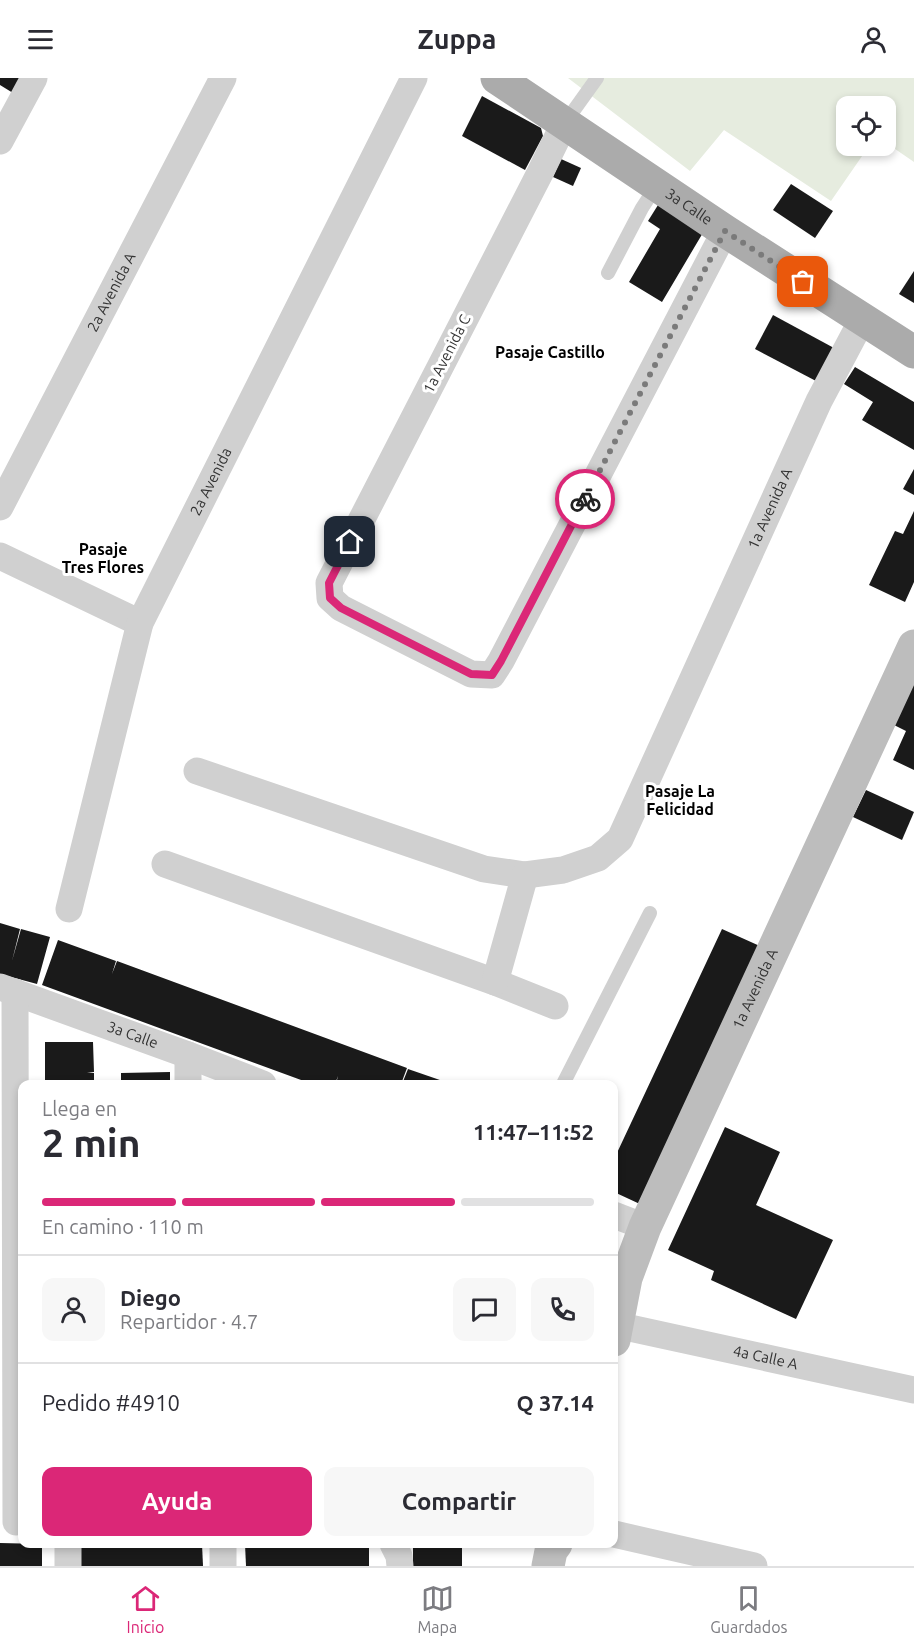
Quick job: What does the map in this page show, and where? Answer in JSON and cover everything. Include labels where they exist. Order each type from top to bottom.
[{"type":"main road","name":"3a Calle","points":[[497,78],[725,231],[914,352]]},
{"type":"street","points":[[0,141],[34,78]]},
{"type":"street","name":"2a Avenida A","points":[[0,507],[223,78]]},
{"type":"street","name":"2a Avenida","points":[[69,909],[140,623],[414,78]]},
{"type":"street","name":"1a Avenida C","points":[[564,124],[329,583],[330,598],[341,608],[471,674],[492,675],[725,231]]},
{"type":"street","name":"1a Avenida A","points":[[197,771],[484,869],[525,875],[563,870],[598,858],[620,839],[819,401],[862,320]]},
{"type":"street","points":[[0,556],[140,623]]},
{"type":"street","name":"1a Avenida A","points":[[618,1317],[626,1278],[645,1227],[914,646]]},
{"type":"street","points":[[165,864],[495,982],[555,1006]]},
{"type":"street","points":[[495,982],[525,875]]},
{"type":"street","points":[[7,990],[13,1522]]},
{"type":"street","name":"3a Calle","points":[[7,990],[253,1080]]},
{"type":"street","points":[[188,1055],[188,1080]]},
{"type":"street","points":[[618,1217],[645,1227]]},
{"type":"street","name":"4a Calle A","points":[[618,1333],[913,1388]]},
{"type":"street","points":[[618,1535],[743,1565]]},
{"type":"street","points":[[68,1548],[68,1566]]},
{"type":"street","points":[[223,1548],[223,1566]]},
{"type":"street","points":[[395,1548],[400,1566]]},
{"type":"street","points":[[548,1566],[553,1548]]},
{"type":"lane","points":[[564,124],[597,78]]},
{"type":"lane","points":[[608,273],[642,208],[657,185]]},
{"type":"lane","points":[[565,1080],[650,913]]},
{"type":"shaded area","points":[[568,78],[914,78],[914,162],[896,150],[896,96],[836,96],[836,156],[862,156],[831,201],[724,130],[690,171]]},
{"type":"building","points":[[0,78],[22,78],[13,93],[0,85]]},
{"type":"building","points":[[482,96],[541,128],[543,136],[525,170],[462,136]]},
{"type":"building","points":[[561,159],[581,168],[573,186],[553,177]]},
{"type":"building","points":[[791,184],[833,211],[815,238],[773,210]]},
{"type":"building","points":[[658,205],[704,231],[662,302],[629,282],[660,229],[648,221]]},
{"type":"building","points":[[914,271],[914,303],[899,294]]},
{"type":"building","points":[[773,315],[834,348],[816,381],[755,349]]},
{"type":"building","points":[[855,367],[914,402],[914,450],[862,420],[873,402],[844,384]]},
{"type":"building","points":[[914,469],[914,495],[903,489]]},
{"type":"building","points":[[914,511],[914,582],[905,602],[869,585],[895,531],[903,534]]},
{"type":"building","points":[[914,681],[914,770],[893,760],[906,731],[894,725]]},
{"type":"building","points":[[866,790],[914,812],[902,840],[853,817]]},
{"type":"building","points":[[0,923],[20,929],[12,961],[21,929],[50,937],[37,984],[0,974]]},
{"type":"building","points":[[722,929],[762,947],[642,1205],[618,1194],[618,1151]]},
{"type":"building","points":[[58,940],[116,961],[112,974],[117,961],[407,1068],[402,1080],[337,1080],[338,1076],[336,1080],[301,1080],[42,985]]},
{"type":"building","points":[[45,1042],[93,1042],[94,1072],[87,1073],[94,1073],[94,1080],[45,1080]]},
{"type":"building","points":[[408,1069],[440,1080],[404,1080]]},
{"type":"building","points":[[170,1072],[170,1080],[121,1080],[121,1073]]},
{"type":"building","points":[[725,1127],[780,1152],[756,1205],[833,1240],[796,1319],[711,1280],[714,1271],[668,1250]]},
{"type":"building","points":[[0,1543],[18,1543],[18,1548],[42,1548],[42,1566],[0,1566]]},
{"type":"building","points":[[79,1548],[202,1548],[203,1566],[79,1566]]},
{"type":"building","points":[[245,1548],[369,1548],[369,1566],[246,1566]]},
{"type":"building","points":[[413,1548],[462,1548],[462,1566],[413,1566]]},
{"type":"way so far","points":[[585,499],[725,231],[803,282]]},
{"type":"district","name":"Pasaje Castillo","points":[[550,352]]},
{"type":"district","name":"Pasaje Tres Flores","points":[[103,558]]},
{"type":"district","name":"Pasaje La Felicidad","points":[[680,800]]},
{"type":"route","points":[[350,542],[329,583],[330,598],[341,608],[471,674],[492,675],[585,499]]}]
